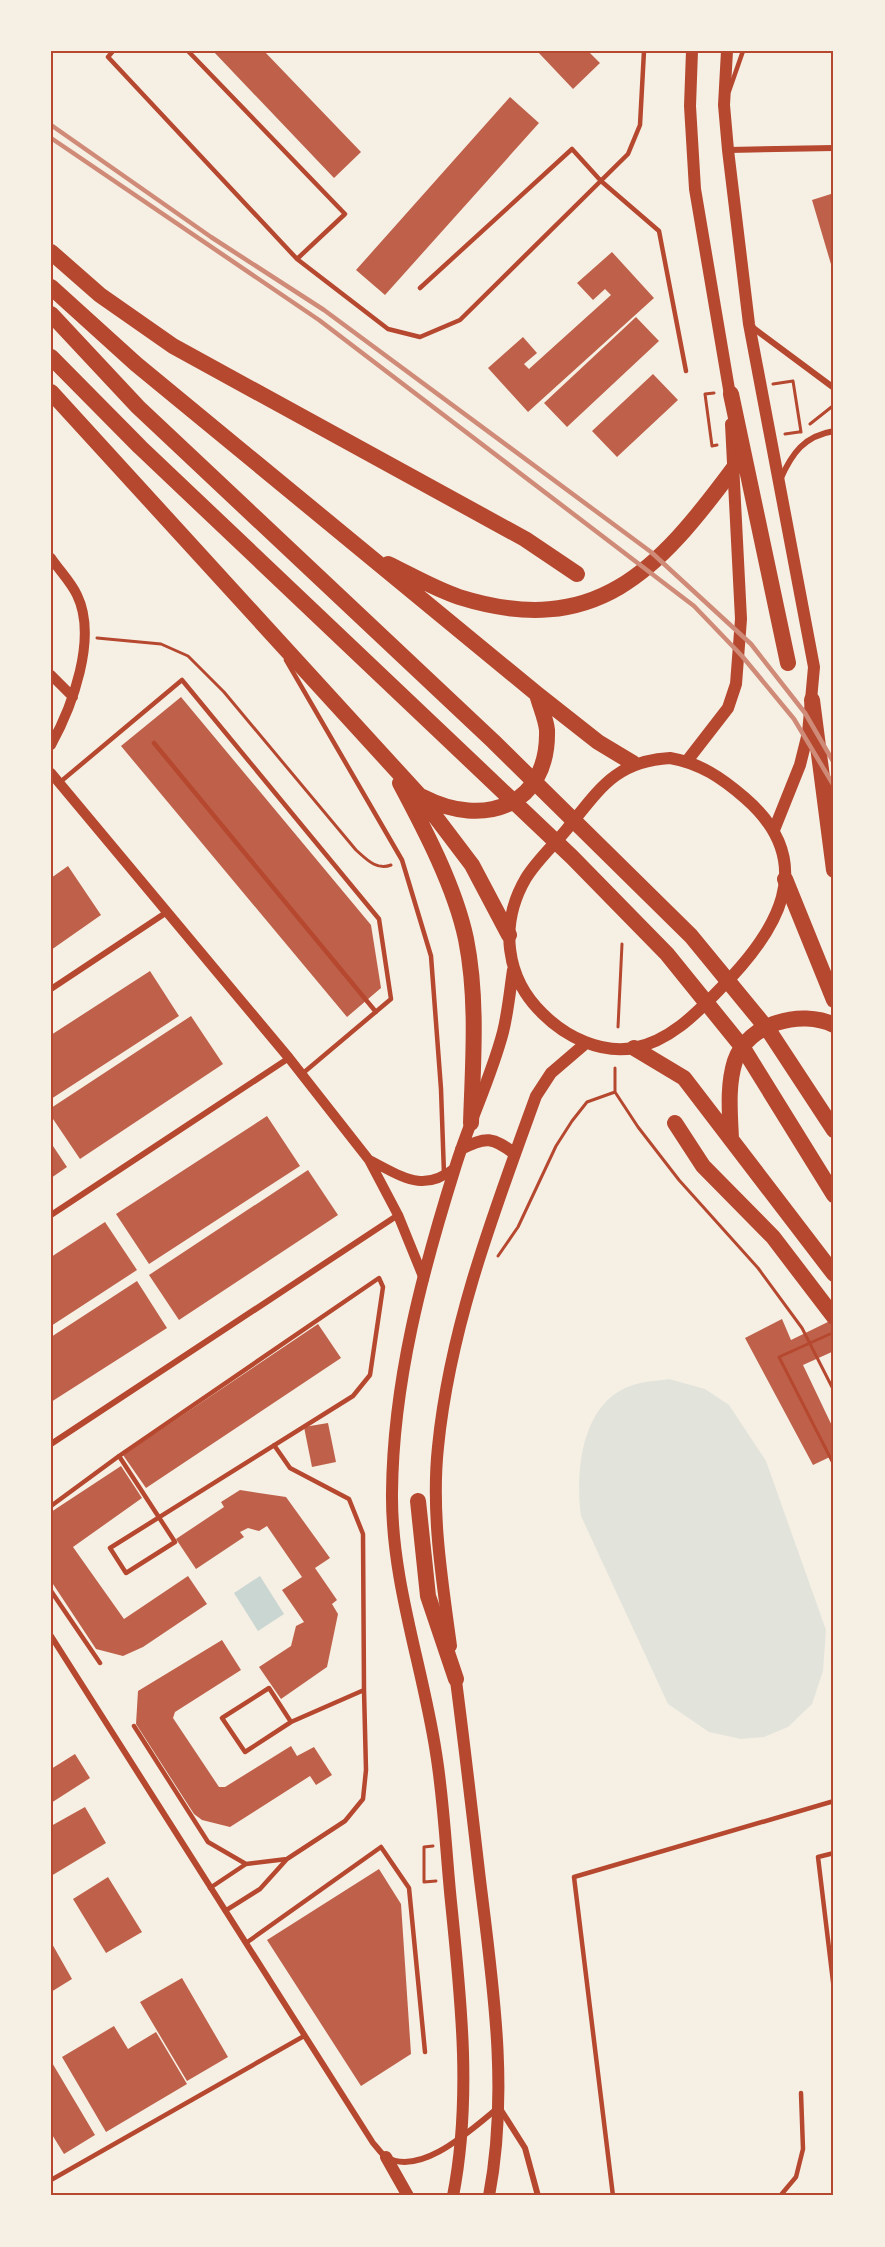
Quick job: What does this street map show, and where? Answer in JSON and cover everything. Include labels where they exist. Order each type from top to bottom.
[{"type":"highway","points":[[51,252],[100,295],[173,346],[525,539],[577,574]]},
{"type":"highway","points":[[51,287],[136,364],[363,552],[598,742],[633,763]]},
{"type":"highway","points":[[51,314],[138,407],[493,741],[691,936],[769,1031],[834,1130]]},
{"type":"highway","points":[[51,357],[140,447],[572,856],[667,954],[743,1048],[834,1195]]},
{"type":"highway","points":[[51,393],[419,795],[472,865],[509,935]]},
{"type":"highway","points":[[730,394],[788,663]]},
{"type":"highway","points":[[363,552],[423,581],[469,599],[501,606],[532,609],[560,609],[585,604],[627,585],[668,550],[692,524],[733,469]]},
{"type":"highway","points":[[419,795],[442,807],[475,813],[492,811],[520,797],[538,772],[546,743],[547,728],[537,694]]},
{"type":"highway","points":[[812,700],[834,870]]},
{"type":"highway","points":[[389,761],[435,849],[466,939],[474,1017],[471,1123]]},
{"type":"highway","points":[[785,879],[834,999]]},
{"type":"highway","points":[[731,1140],[731,1081],[736,1059],[746,1044],[759,1032],[795,1018],[810,1018],[834,1025]]},
{"type":"highway","points":[[634,1048],[684,1078],[834,1274]]},
{"type":"highway","points":[[675,1123],[703,1166],[773,1237],[834,1317]]},
{"type":"highway","points":[[418,1501],[428,1596],[456,1679]]},
{"type":"main road","points":[[687,761],[728,708],[736,684],[741,619],[730,394],[695,189],[690,106],[692,51]]},
{"type":"main road","points":[[727,51],[724,105],[749,324],[814,667],[812,700],[800,765],[774,830]]},
{"type":"main road","points":[[453,2196],[462,2137],[464,2096],[461,2005],[436,1753],[396,1556],[392,1497],[394,1428],[408,1345],[455,1168],[503,1032],[513,970],[509,935],[515,902],[526,877],[598,791],[616,774],[633,763],[670,758],[687,761],[713,773],[753,805],[774,830],[784,857],[785,879],[774,920],[764,941],[744,966],[694,1016],[665,1036],[634,1048],[620,1049],[586,1043],[544,1015],[526,995],[513,970]]},
{"type":"main road","points":[[489,2196],[496,2157],[499,2107],[493,1978],[456,1679],[439,1563],[436,1508],[437,1448],[454,1349],[467,1299],[536,1096],[550,1073],[586,1043]]},
{"type":"main road","points":[[461,1149],[479,1140],[493,1140],[515,1154]]},
{"type":"main road","points":[[386,2157],[408,2196]]},
{"type":"street","points":[[728,150],[834,147]]},
{"type":"street","points":[[749,324],[834,388]]},
{"type":"street","points":[[779,483],[789,460],[803,442],[817,435],[834,431]]},
{"type":"street","points":[[51,558],[78,596],[83,618],[81,667],[73,697],[51,745]]},
{"type":"street","points":[[51,675],[73,697]]},
{"type":"street","points":[[51,773],[290,1058],[369,1160],[398,1215],[424,1280]]},
{"type":"street","points":[[51,988],[167,912]]},
{"type":"street","points":[[51,1215],[290,1058]]},
{"type":"street","points":[[369,1160],[418,1183],[431,1182],[444,1177],[455,1168]]},
{"type":"street","points":[[51,1444],[398,1215]]},
{"type":"street","points":[[51,1636],[373,2143],[386,2157],[408,2162],[429,2157],[462,2137],[499,2107],[525,2148],[538,2196]]},
{"type":"lane","points":[[102,51],[297,259],[388,329],[420,337],[460,320],[628,154],[640,125],[644,51]]},
{"type":"lane","points":[[108,57],[113,51]]},
{"type":"lane","points":[[188,51],[345,214],[297,259]]},
{"type":"lane","points":[[724,105],[743,51]]},
{"type":"lane","points":[[420,288],[572,150],[601,181],[659,231],[686,371]]},
{"type":"lane","points":[[273,636],[402,860],[431,956],[447,1197]]},
{"type":"lane","points":[[59,783],[182,680],[379,919],[391,999],[302,1074]]},
{"type":"lane","points":[[154,743],[376,1012]]},
{"type":"lane","points":[[51,1506],[119,1456],[379,1278],[383,1287],[370,1375],[353,1396],[274,1445],[160,1517],[110,1548],[126,1573],[176,1542],[160,1517],[119,1456]]},
{"type":"lane","points":[[225,1911],[260,1889],[287,1859],[345,1821],[363,1799],[366,1770],[363,1534],[349,1499],[290,1468],[274,1445]]},
{"type":"lane","points":[[51,1591],[100,1663]]},
{"type":"lane","points":[[291,1722],[269,1688],[222,1718],[245,1752],[291,1722],[364,1690]]},
{"type":"lane","points":[[134,1725],[208,1842],[246,1864]]},
{"type":"lane","points":[[613,2196],[574,1877],[834,1801]]},
{"type":"lane","points":[[246,1943],[381,1847],[409,1888],[425,2052]]},
{"type":"lane","points":[[834,1853],[818,1857],[834,1990]]},
{"type":"lane","points":[[210,1888],[246,1864],[287,1859]]},
{"type":"lane","points":[[52,2178],[304,2036]]},
{"type":"lane","points":[[780,2196],[796,2177],[803,2150],[801,2093]]},
{"type":"path","points":[[793,381],[801,431],[834,405]]},
{"type":"path","points":[[705,394],[712,446]]},
{"type":"path","points":[[83,638],[161,644],[188,656],[224,692],[364,858],[374,865],[385,868],[402,860]]},
{"type":"path","points":[[618,1027],[622,944]]},
{"type":"path","points":[[615,1068],[615,1092],[638,1127],[679,1180],[758,1268],[802,1328],[834,1391]]},
{"type":"path","points":[[493,1263],[518,1227],[556,1146],[572,1121],[587,1102],[615,1092]]},
{"type":"path","points":[[834,1332],[779,1357],[834,1465]]},
{"type":"path","points":[[424,1846],[424,1882],[449,1881]]},
{"type":"shaded area","points":[[669,1379],[705,1389],[729,1405],[766,1461],[826,1630],[823,1671],[812,1704],[788,1727],[764,1737],[741,1739],[709,1732],[668,1704],[581,1516],[579,1479],[581,1459],[592,1422],[602,1406],[616,1393],[633,1385]]},
{"type":"shaded area","points":[[260,1576],[284,1614],[258,1631],[234,1593]]},
{"type":"building","points":[[213,51],[264,51],[361,152],[334,178]]},
{"type":"building","points":[[537,51],[588,51],[600,63],[573,89]]},
{"type":"building","points":[[510,97],[539,123],[385,295],[356,270]]},
{"type":"building","points":[[834,193],[834,271],[833,271],[812,200]]},
{"type":"building","points":[[612,252],[654,298],[528,412],[488,368],[523,337],[537,353],[524,364],[529,369],[611,295],[605,289],[593,300],[577,283]]},
{"type":"building","points":[[636,317],[659,341],[567,427],[544,403]]},
{"type":"building","points":[[653,374],[678,400],[617,457],[592,431]]},
{"type":"building","points":[[181,697],[371,925],[381,988],[347,1017],[121,746]]},
{"type":"building","points":[[68,866],[101,915],[51,950],[51,878]]},
{"type":"building","points":[[150,971],[179,1016],[51,1099],[51,1035]]},
{"type":"building","points":[[191,1016],[223,1064],[80,1159],[51,1116],[51,1108]]},
{"type":"building","points":[[267,1116],[300,1166],[149,1264],[116,1214]]},
{"type":"building","points":[[51,1143],[67,1167],[51,1178]]},
{"type":"building","points":[[308,1170],[338,1215],[179,1320],[149,1275]]},
{"type":"building","points":[[105,1222],[137,1270],[51,1326],[51,1257]]},
{"type":"building","points":[[137,1281],[167,1328],[51,1402],[51,1337]]},
{"type":"building","points":[[782,1319],[791,1340],[834,1319],[834,1351],[803,1365],[834,1430],[834,1455],[813,1465],[745,1338]]},
{"type":"building","points":[[318,1324],[341,1358],[146,1488],[123,1455]]},
{"type":"building","points":[[328,1423],[336,1462],[312,1467],[304,1427]]},
{"type":"building","points":[[121,1466],[142,1498],[73,1547],[124,1619],[188,1576],[207,1604],[143,1647],[123,1656],[96,1649],[51,1581],[51,1512]]},
{"type":"building","points":[[240,1490],[286,1497],[330,1558],[315,1568],[337,1600],[332,1604],[338,1614],[327,1667],[281,1699],[259,1667],[291,1646],[296,1626],[304,1622],[282,1590],[302,1577],[267,1526],[259,1531],[248,1528],[240,1532],[244,1537],[196,1569],[176,1539],[224,1507],[221,1502]]},
{"type":"building","points":[[222,1640],[241,1670],[175,1712],[173,1718],[219,1787],[225,1787],[291,1746],[297,1756],[314,1747],[332,1775],[316,1785],[310,1776],[230,1827],[202,1820],[194,1814],[136,1724],[138,1691]]},
{"type":"building","points":[[75,1754],[90,1778],[51,1803],[51,1769]]},
{"type":"building","points":[[85,1807],[106,1843],[51,1876],[51,1826]]},
{"type":"building","points":[[379,1869],[401,1904],[411,2054],[361,2086],[267,1940]]},
{"type":"building","points":[[108,1877],[142,1932],[106,1953],[73,1899]]},
{"type":"building","points":[[51,1942],[72,1979],[51,1992]]},
{"type":"building","points":[[182,1978],[228,2057],[187,2081],[140,2002]]},
{"type":"building","points":[[114,2026],[128,2049],[156,2032],[187,2084],[106,2132],[62,2057]]},
{"type":"building","points":[[51,2061],[95,2135],[64,2154],[51,2133]]},
{"type":"railway","points":[[51,125],[211,237],[324,310],[651,552],[751,644],[805,713],[834,763]]},
{"type":"railway","points":[[51,138],[319,320],[694,606],[742,656],[794,719],[834,786]]}]
